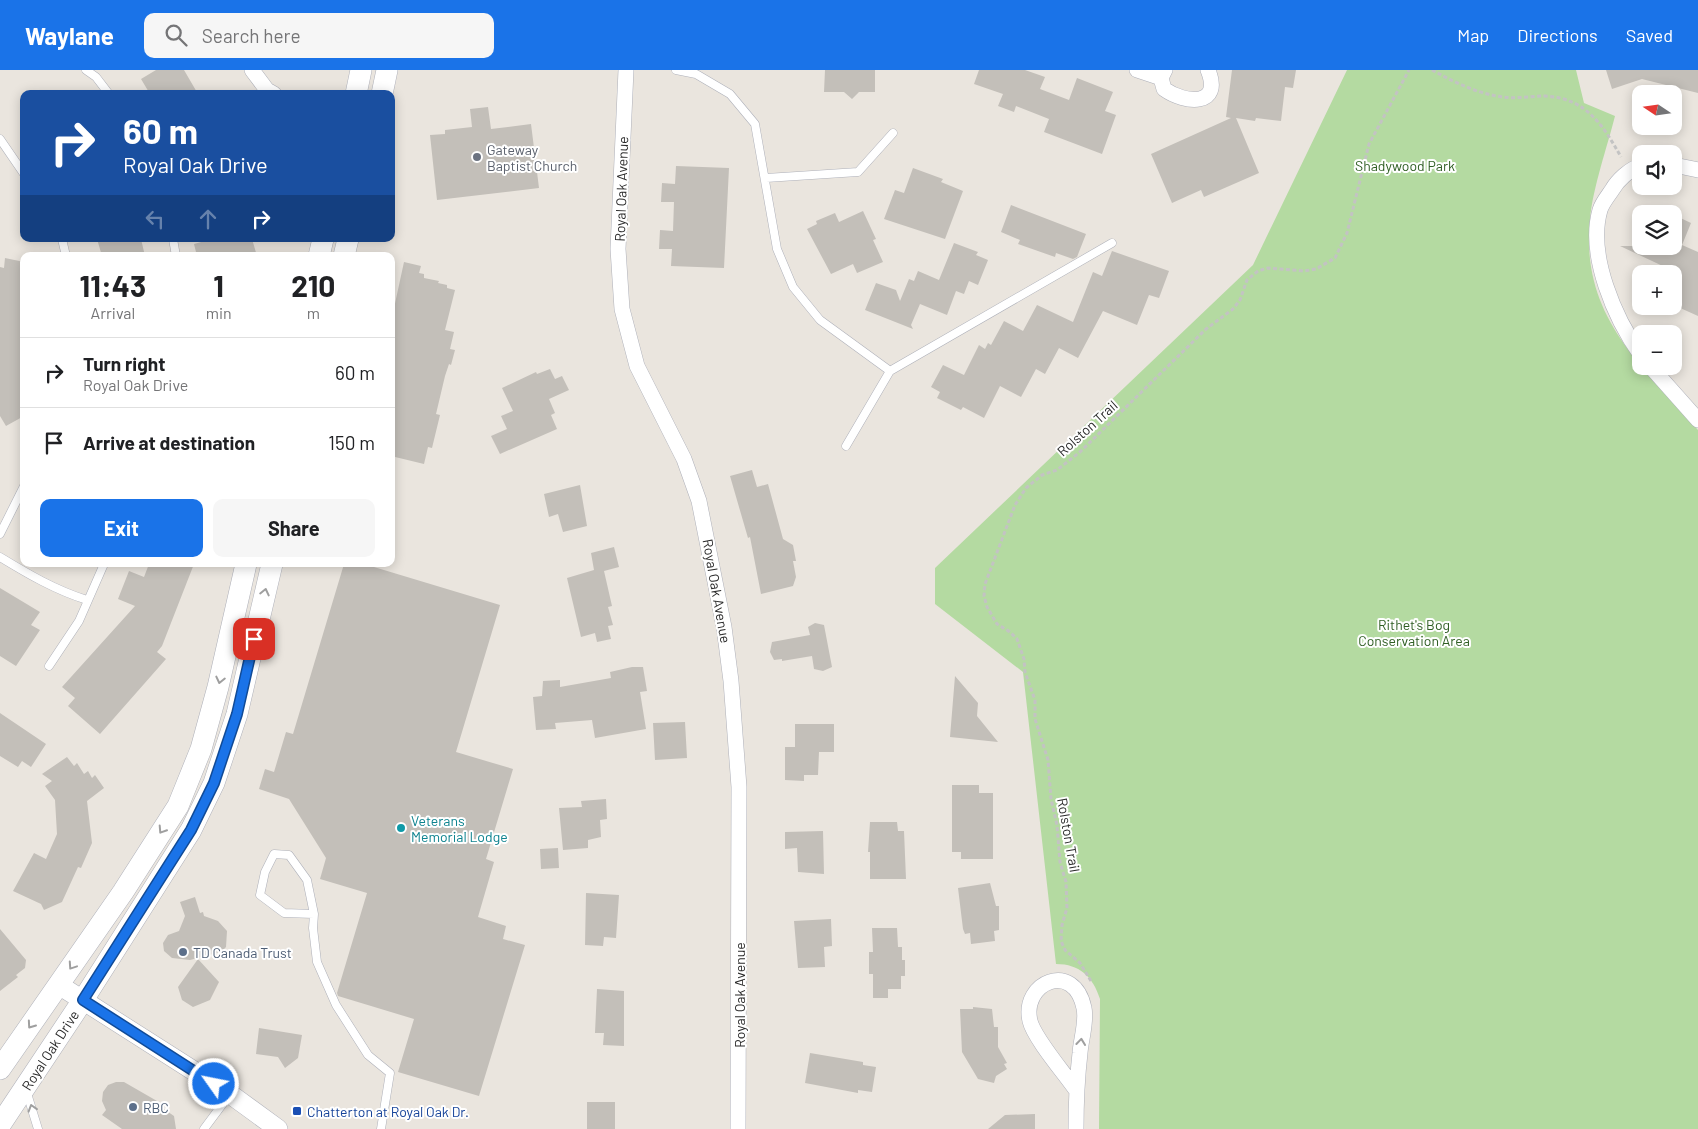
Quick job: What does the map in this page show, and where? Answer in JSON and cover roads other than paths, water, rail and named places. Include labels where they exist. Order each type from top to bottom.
[{"type":"main road","points":[[357,90],[361,70]]},
{"type":"main road","points":[[383,90],[387,70]]},
{"type":"main road","name":"Royal Oak Drive","points":[[0,1069],[59,985],[178,806],[201,749],[245,567]]},
{"type":"main road","name":"Royal Oak Drive","points":[[0,1125],[83,1000],[191,830],[214,783],[237,714],[271,567]]},
{"type":"street","points":[[252,70],[267,90]]},
{"type":"street","name":"Royal Oak Avenue","points":[[626,70],[618,248],[622,308],[637,366],[684,458],[699,500],[724,627],[731,681],[739,787],[738,1129]]},
{"type":"street","points":[[1136,70],[1163,74],[1164,90],[1175,96],[1194,101],[1202,99],[1208,92],[1211,84],[1208,70]]},
{"type":"street","points":[[1682,167],[1698,170]]},
{"type":"street","points":[[1632,172],[1616,184],[1600,209],[1597,245],[1603,277],[1613,306],[1632,339]]},
{"type":"street","points":[[1658,375],[1698,420]]},
{"type":"street","points":[[1076,1090],[1030,1022],[1029,1005],[1036,991],[1046,982],[1062,980],[1072,983],[1080,993],[1084,1010],[1076,1090],[1076,1129]]},
{"type":"street","points":[[59,985],[230,1094],[278,1129]]},
{"type":"lane","points":[[86,70],[96,77],[106,90]]},
{"type":"lane","points":[[676,70],[696,74],[730,94],[754,124],[766,178],[777,249],[793,287],[820,320],[890,371]]},
{"type":"lane","points":[[766,178],[858,172],[893,133]]},
{"type":"lane","points":[[0,138],[20,168]]},
{"type":"lane","points":[[846,446],[890,371],[1112,243]]},
{"type":"lane","points":[[0,534],[20,494]]},
{"type":"lane","points":[[0,556],[66,594],[87,600]]},
{"type":"lane","points":[[49,666],[78,621],[103,567]]},
{"type":"lane","points":[[314,914],[284,913],[260,895],[266,872],[274,854],[289,855],[307,880],[314,914],[313,928],[317,962],[336,1005],[368,1055],[390,1073],[380,1129]]},
{"type":"lane","points":[[25,1088],[38,1129]]},
{"type":"lane","points":[[204,1129],[230,1094]]},
{"type":"place","name":"Gateway Baptist Church","points":[[477,157]]},
{"type":"place","name":"Veterans Memorial Lodge","points":[[401,828]]},
{"type":"place","name":"TD Canada Trust","points":[[183,952]]},
{"type":"place","name":"RBC","points":[[133,1107]]},
{"type":"place","name":"Chatterton at Royal Oak Dr.","points":[[297,1111]]},
{"type":"park label","name":"Shadywood Park","points":[[1405,165]]},
{"type":"park label","name":"Rithet's Bog Conservation Area","points":[[1414,632]]}]
